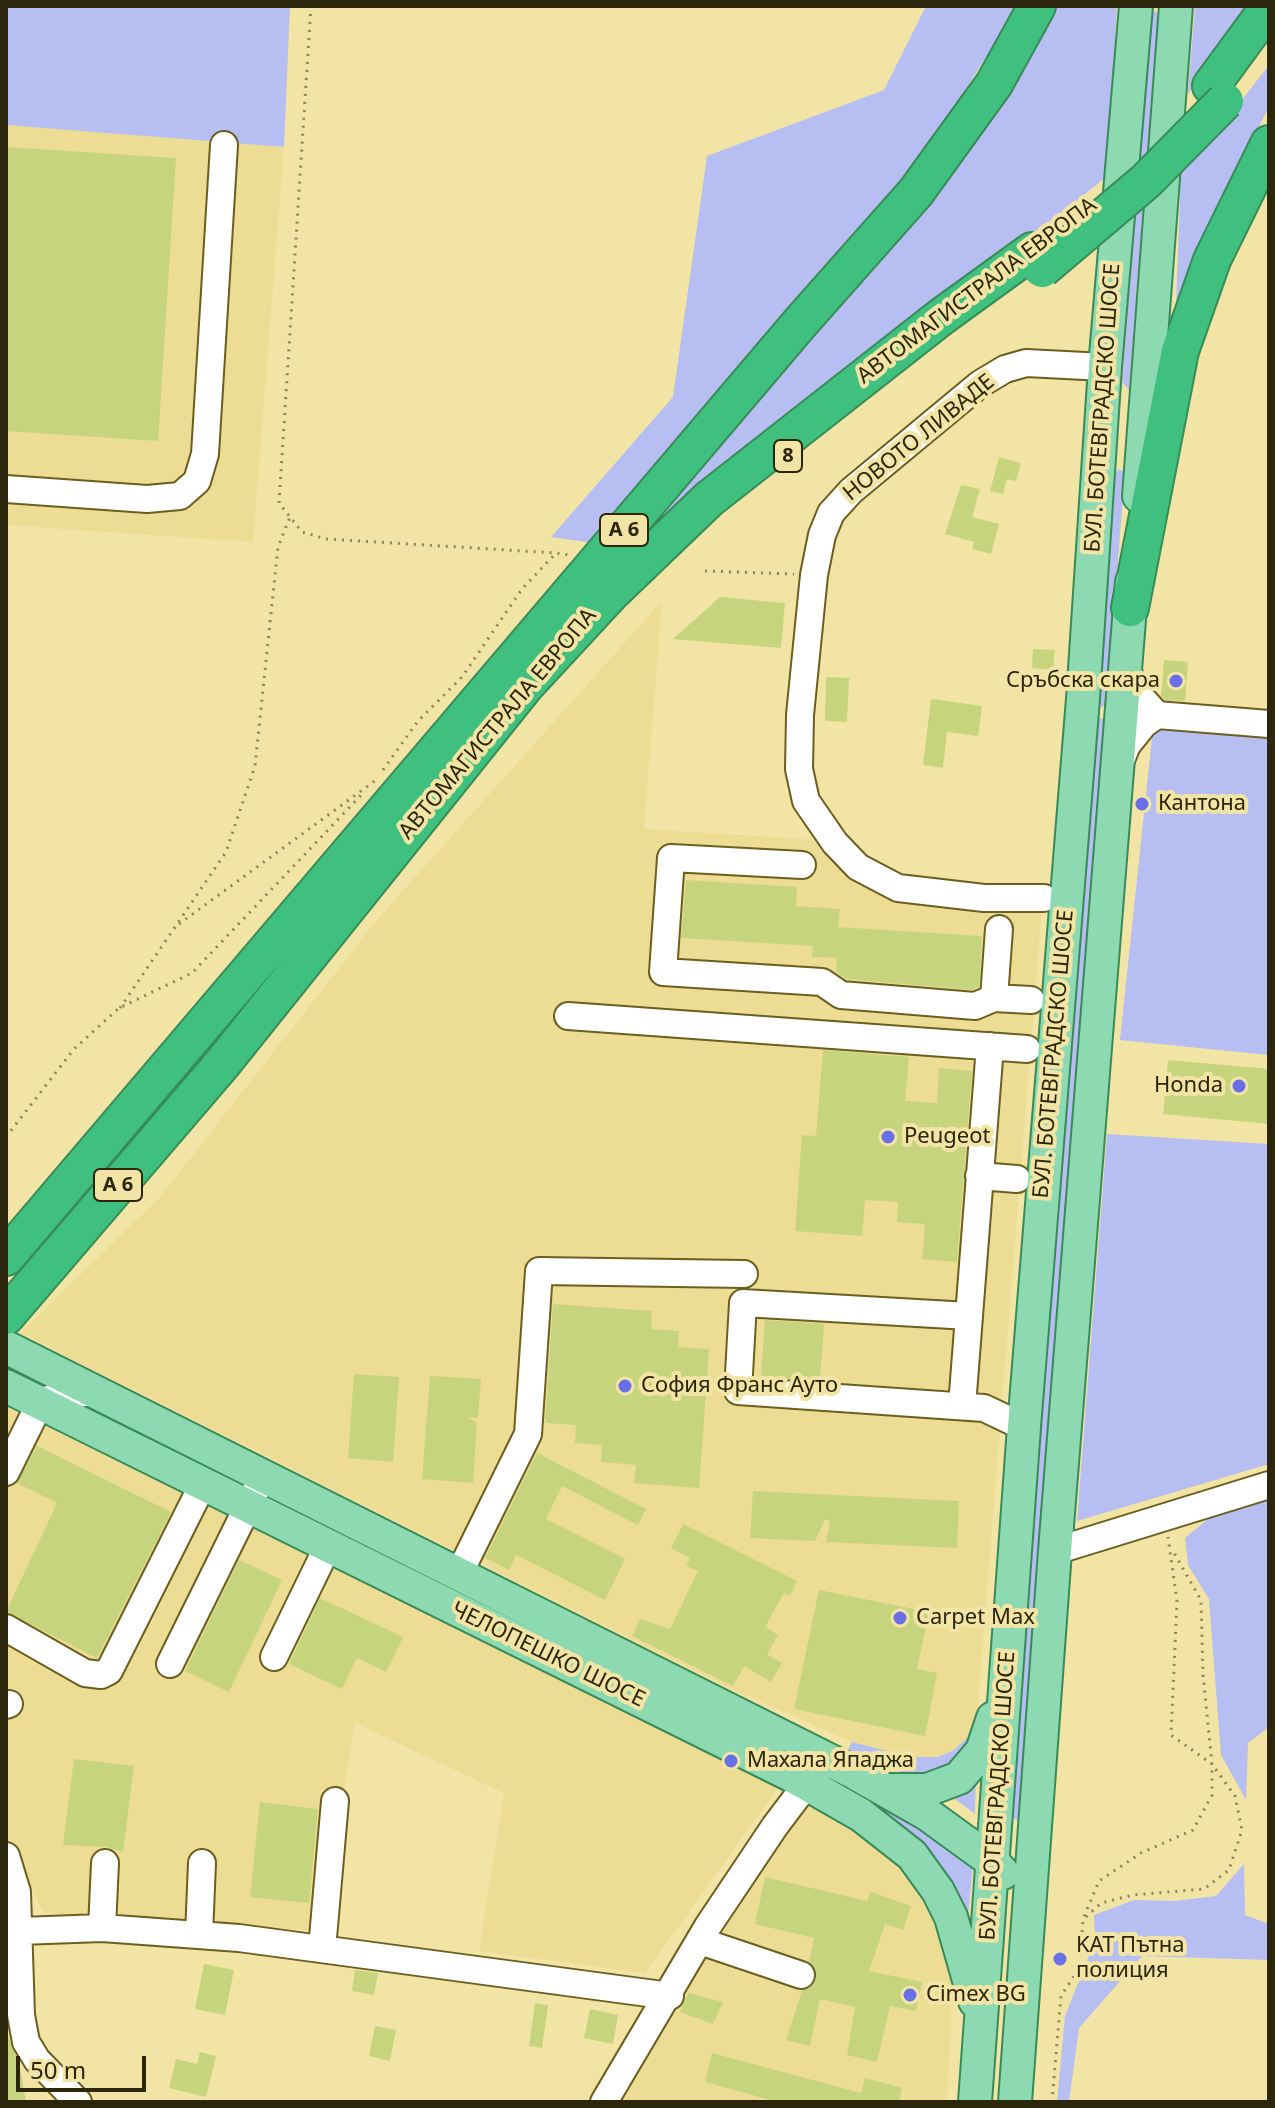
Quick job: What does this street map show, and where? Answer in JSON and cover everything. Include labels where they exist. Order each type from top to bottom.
[{"type":"highway","name":"АВТОМАГИСТРАЛА ЕВРОПА","points":[[6,1257],[759,371],[916,192],[994,84],[1037,6]]},
{"type":"highway","points":[[1218,93],[1269,7]]},
{"type":"highway","name":"8","points":[[222,1064],[636,592],[793,452],[961,324],[1037,260],[1146,181],[1218,93],[1269,41]]},
{"type":"highway","points":[[1130,608],[1172,384],[1187,327],[1234,209],[1269,144]]},
{"type":"highway","name":"A 6","points":[[10,1311],[222,1064]]},
{"type":"main road","name":"БУЛ. БОТЕВГРАДСКО ШОСЕ","points":[[975,2102],[1024,1427],[1083,699],[1105,367],[1136,6]]},
{"type":"main road","name":"БУЛ. БОТЕВГРАДСКО ШОСЕ","points":[[1015,2102],[1176,6]]},
{"type":"main road","name":"ЧЕЛОПЕШКО ШОСЕ","points":[[6,1347],[888,1790],[993,1862],[1019,1901],[1027,1942]]},
{"type":"main road","name":"ЧЕЛОПЕШКО ШОСЕ","points":[[6,1386],[807,1784],[887,1833],[925,1871],[951,1917],[981,2027]]},
{"type":"main road","points":[[888,1790],[927,1790],[944,1786],[972,1766],[989,1732],[1006,1668]]},
{"type":"street","points":[[6,489],[147,499],[180,496],[197,481],[205,454],[224,145]]},
{"type":"street","name":"НОВОТО ЛИВАДЕ","points":[[1044,898],[984,898],[898,888],[858,867],[806,801],[798,750],[814,575],[822,535],[831,513],[851,491],[980,384],[1005,369],[1026,363],[1105,367]]},
{"type":"street","points":[[1125,664],[1135,691],[1157,715]]},
{"type":"street","points":[[1117,771],[1127,745],[1144,724],[1157,715],[1269,724]]},
{"type":"street","points":[[802,865],[671,858],[663,972],[822,982],[841,995],[975,1006],[994,998],[1031,1000]]},
{"type":"street","points":[[994,998],[999,929]]},
{"type":"street","points":[[568,1016],[1027,1049]]},
{"type":"street","points":[[962,1406],[990,1046]]},
{"type":"street","points":[[979,1176],[1017,1179]]},
{"type":"street","points":[[459,1574],[528,1434],[539,1271],[744,1274]]},
{"type":"street","points":[[969,1316],[743,1303],[738,1391],[962,1406],[999,1412],[1024,1427]]},
{"type":"street","points":[[6,1472],[40,1403],[56,1396],[95,1392]]},
{"type":"street","points":[[170,1664],[263,1476]]},
{"type":"street","points":[[6,1628],[85,1673],[101,1675],[109,1671],[203,1484]]},
{"type":"street","points":[[1055,1551],[1269,1485]]},
{"type":"street","points":[[274,1657],[328,1546]]},
{"type":"street","points":[[604,2102],[670,1996],[700,1941],[775,1826],[827,1758]]},
{"type":"street","points":[[322,1949],[335,1801]]},
{"type":"street","points":[[102,1928],[105,1863]]},
{"type":"street","points":[[199,1935],[202,1863]]},
{"type":"street","points":[[8,1865],[20,1931],[21,2015],[26,2042],[37,2060],[78,2102]]},
{"type":"street","points":[[20,1931],[102,1928],[199,1935],[670,1996]]},
{"type":"street","points":[[700,1941],[801,1975]]},
{"type":"path","points":[[311,6],[279,503],[302,532],[327,539],[581,556]]},
{"type":"path","points":[[6,1137],[74,1049],[119,1008],[226,852],[255,766],[278,547],[290,517]]},
{"type":"path","points":[[119,1008],[192,973],[376,779],[418,721],[462,677],[522,589],[556,553]]},
{"type":"path","points":[[705,571],[814,575]]},
{"type":"path","points":[[175,926],[376,779]]},
{"type":"path","points":[[1083,1919],[1101,1903],[1133,1895],[1204,1889],[1229,1870],[1242,1830],[1235,1796],[1212,1764],[1171,1735],[1177,1601],[1172,1549],[1163,1518]]},
{"type":"path","points":[[1052,2102],[1061,1996],[1080,1967],[1083,1919],[1099,1881],[1141,1853],[1193,1830],[1212,1795],[1201,1600],[1172,1549]]},
{"type":"shaded area","points":[[6,6],[290,6],[284,147],[6,125]]},
{"type":"shaded area","points":[[926,6],[1018,6],[910,178],[594,543],[551,537],[673,397],[707,156],[884,90]]},
{"type":"shaded area","points":[[1049,6],[1117,6],[1106,177],[1059,215],[935,301],[620,570],[643,526]]},
{"type":"shaded area","points":[[1195,6],[1254,6],[1188,94]]},
{"type":"shaded area","points":[[1151,11],[1158,12],[1129,390],[1122,382]]},
{"type":"shaded area","points":[[1269,65],[1269,107],[1217,207],[1192,267],[1175,333],[1181,167],[1234,110]]},
{"type":"shaded area","points":[[6,125],[284,147],[253,542],[6,525]]},
{"type":"shaded area","points":[[1119,469],[1125,473],[1106,707],[1097,706],[1116,472]]},
{"type":"shaded area","points":[[662,601],[644,829],[816,840],[835,862],[1042,907],[977,1714],[967,1738],[954,1750],[938,1757],[911,1757],[852,1742],[725,1686],[21,1333],[161,1196],[377,920]]},
{"type":"shaded area","points":[[1095,718],[1105,719],[1020,1820],[1008,1818]]},
{"type":"shaded area","points":[[1153,728],[1269,734],[1269,1055],[1120,1040]]},
{"type":"shaded area","points":[[1107,1134],[1269,1144],[1269,1464],[1077,1521]]},
{"type":"shaded area","points":[[6,1404],[303,1543],[778,1788],[645,1973],[479,1951],[504,1793],[355,1723],[321,1931],[44,1913],[6,1838]]},
{"type":"shaded area","points":[[1269,1499],[1269,1727],[1248,1743],[1246,1800],[1221,1755],[1209,1599],[1188,1565],[1185,1538],[1209,1518]]},
{"type":"shaded area","points":[[977,1714],[974,1740],[957,1763],[939,1774],[916,1776],[847,1751],[852,1742],[911,1757],[938,1757],[954,1750],[967,1738]]},
{"type":"shaded area","points":[[976,1770],[975,1814],[947,1793]]},
{"type":"shaded area","points":[[836,1775],[885,1801],[973,1864],[967,1928],[829,1784]]},
{"type":"shaded area","points":[[807,1784],[833,1797],[951,1917],[947,2102],[609,2102]]},
{"type":"shaded area","points":[[1244,1864],[1245,1915],[1269,1924],[1269,1960],[1142,1956],[1079,2028],[1069,2102],[1057,2102],[1065,2016],[1095,1940],[1094,1915],[1134,1900],[1175,1901],[1216,1896]]},
{"type":"building","points":[[6,147],[176,158],[158,441],[6,431]]},
{"type":"building","points":[[999,457],[1021,463],[1016,481],[1007,479],[1003,494],[990,491]]},
{"type":"building","points":[[961,485],[980,489],[972,517],[999,524],[991,554],[972,549],[974,542],[945,534]]},
{"type":"building","points":[[720,597],[785,603],[781,648],[673,639]]},
{"type":"building","points":[[1033,649],[1055,650],[1053,670],[1032,668]]},
{"type":"building","points":[[1164,660],[1188,662],[1185,701],[1165,700],[1161,696]]},
{"type":"building","points":[[826,677],[849,678],[847,722],[825,721]]},
{"type":"building","points":[[931,699],[982,706],[978,736],[947,732],[943,768],[923,765]]},
{"type":"building","points":[[686,880],[797,887],[796,906],[840,909],[838,927],[982,936],[979,987],[972,990],[847,979],[836,972],[837,958],[812,957],[813,946],[681,938]]},
{"type":"building","points":[[823,1050],[909,1057],[905,1101],[937,1103],[939,1068],[972,1071],[957,1262],[922,1259],[925,1224],[897,1222],[898,1202],[865,1200],[862,1236],[795,1231],[802,1135],[816,1136]]},
{"type":"building","points":[[1168,1060],[1269,1069],[1269,1124],[1163,1114]]},
{"type":"building","name":"София Франс Ауто","points":[[553,1304],[652,1311],[651,1329],[679,1331],[678,1347],[709,1349],[699,1488],[634,1483],[636,1465],[601,1462],[602,1445],[575,1443],[576,1425],[545,1423]]},
{"type":"building","points":[[765,1320],[824,1324],[820,1381],[761,1376]]},
{"type":"building","points":[[354,1374],[399,1377],[393,1462],[348,1458]]},
{"type":"building","points":[[430,1376],[481,1379],[478,1418],[467,1417],[477,1423],[473,1483],[422,1479]]},
{"type":"building","points":[[37,1446],[171,1512],[97,1658],[6,1612],[57,1503],[17,1483]]},
{"type":"building","points":[[537,1453],[646,1509],[638,1525],[562,1486],[546,1519],[625,1559],[605,1600],[516,1555],[509,1570],[485,1558]]},
{"type":"building","points":[[753,1491],[959,1501],[957,1548],[826,1542],[830,1521],[825,1519],[815,1541],[750,1538]]},
{"type":"building","points":[[683,1524],[797,1581],[790,1596],[784,1593],[765,1627],[778,1635],[767,1655],[782,1663],[771,1682],[744,1666],[733,1686],[632,1636],[640,1619],[670,1629],[698,1571],[686,1566],[690,1558],[671,1548]]},
{"type":"building","points":[[239,1560],[282,1580],[229,1692],[185,1671]]},
{"type":"building","points":[[819,1590],[929,1612],[917,1669],[937,1673],[925,1736],[794,1709]]},
{"type":"building","points":[[320,1598],[403,1637],[386,1672],[357,1658],[342,1689],[289,1664]]},
{"type":"building","points":[[74,1759],[134,1766],[123,1852],[106,1847],[63,1845]]},
{"type":"building","points":[[260,1802],[318,1809],[309,1903],[250,1897]]},
{"type":"building","points":[[765,1877],[867,1901],[871,1892],[911,1906],[903,1930],[885,1924],[869,1971],[922,1982],[916,2011],[890,2006],[877,2062],[847,2055],[855,2007],[820,1999],[810,2046],[786,2040],[802,1991],[811,1987],[816,1979],[816,1971],[809,1962],[814,1938],[755,1924]]},
{"type":"building","points":[[204,1964],[234,1970],[225,2015],[195,2009]]},
{"type":"building","points":[[355,1970],[378,1973],[374,1995],[352,1991]]},
{"type":"building","points":[[688,1993],[723,2002],[713,2024],[680,2012]]},
{"type":"building","points":[[535,2003],[548,2005],[542,2048],[529,2046]]},
{"type":"building","points":[[590,2009],[618,2015],[613,2044],[584,2038]]},
{"type":"building","points":[[375,2026],[396,2030],[390,2061],[369,2056]]},
{"type":"building","points":[[6,2031],[19,2061],[26,2102],[6,2102]]},
{"type":"building","points":[[200,2052],[216,2056],[206,2097],[169,2088],[176,2059],[197,2064]]},
{"type":"building","points":[[712,2053],[861,2093],[865,2078],[902,2088],[899,2102],[778,2102],[705,2082]]},
{"type":"place","name":"Сръбска скара","points":[[1176,681]]},
{"type":"place","name":"Кантона","points":[[1142,804]]},
{"type":"place","name":"Honda","points":[[1239,1086]]},
{"type":"place","name":"Peugeot","points":[[888,1137]]},
{"type":"place","name":"София Франс Ауто","points":[[625,1386]]},
{"type":"place","name":"Carpet Max","points":[[900,1618]]},
{"type":"place","name":"Махала Япаджа","points":[[731,1761]]},
{"type":"place","name":"KAT Пътна полиция","points":[[1060,1959]]},
{"type":"place","name":"Cimex BG","points":[[910,1995]]}]
